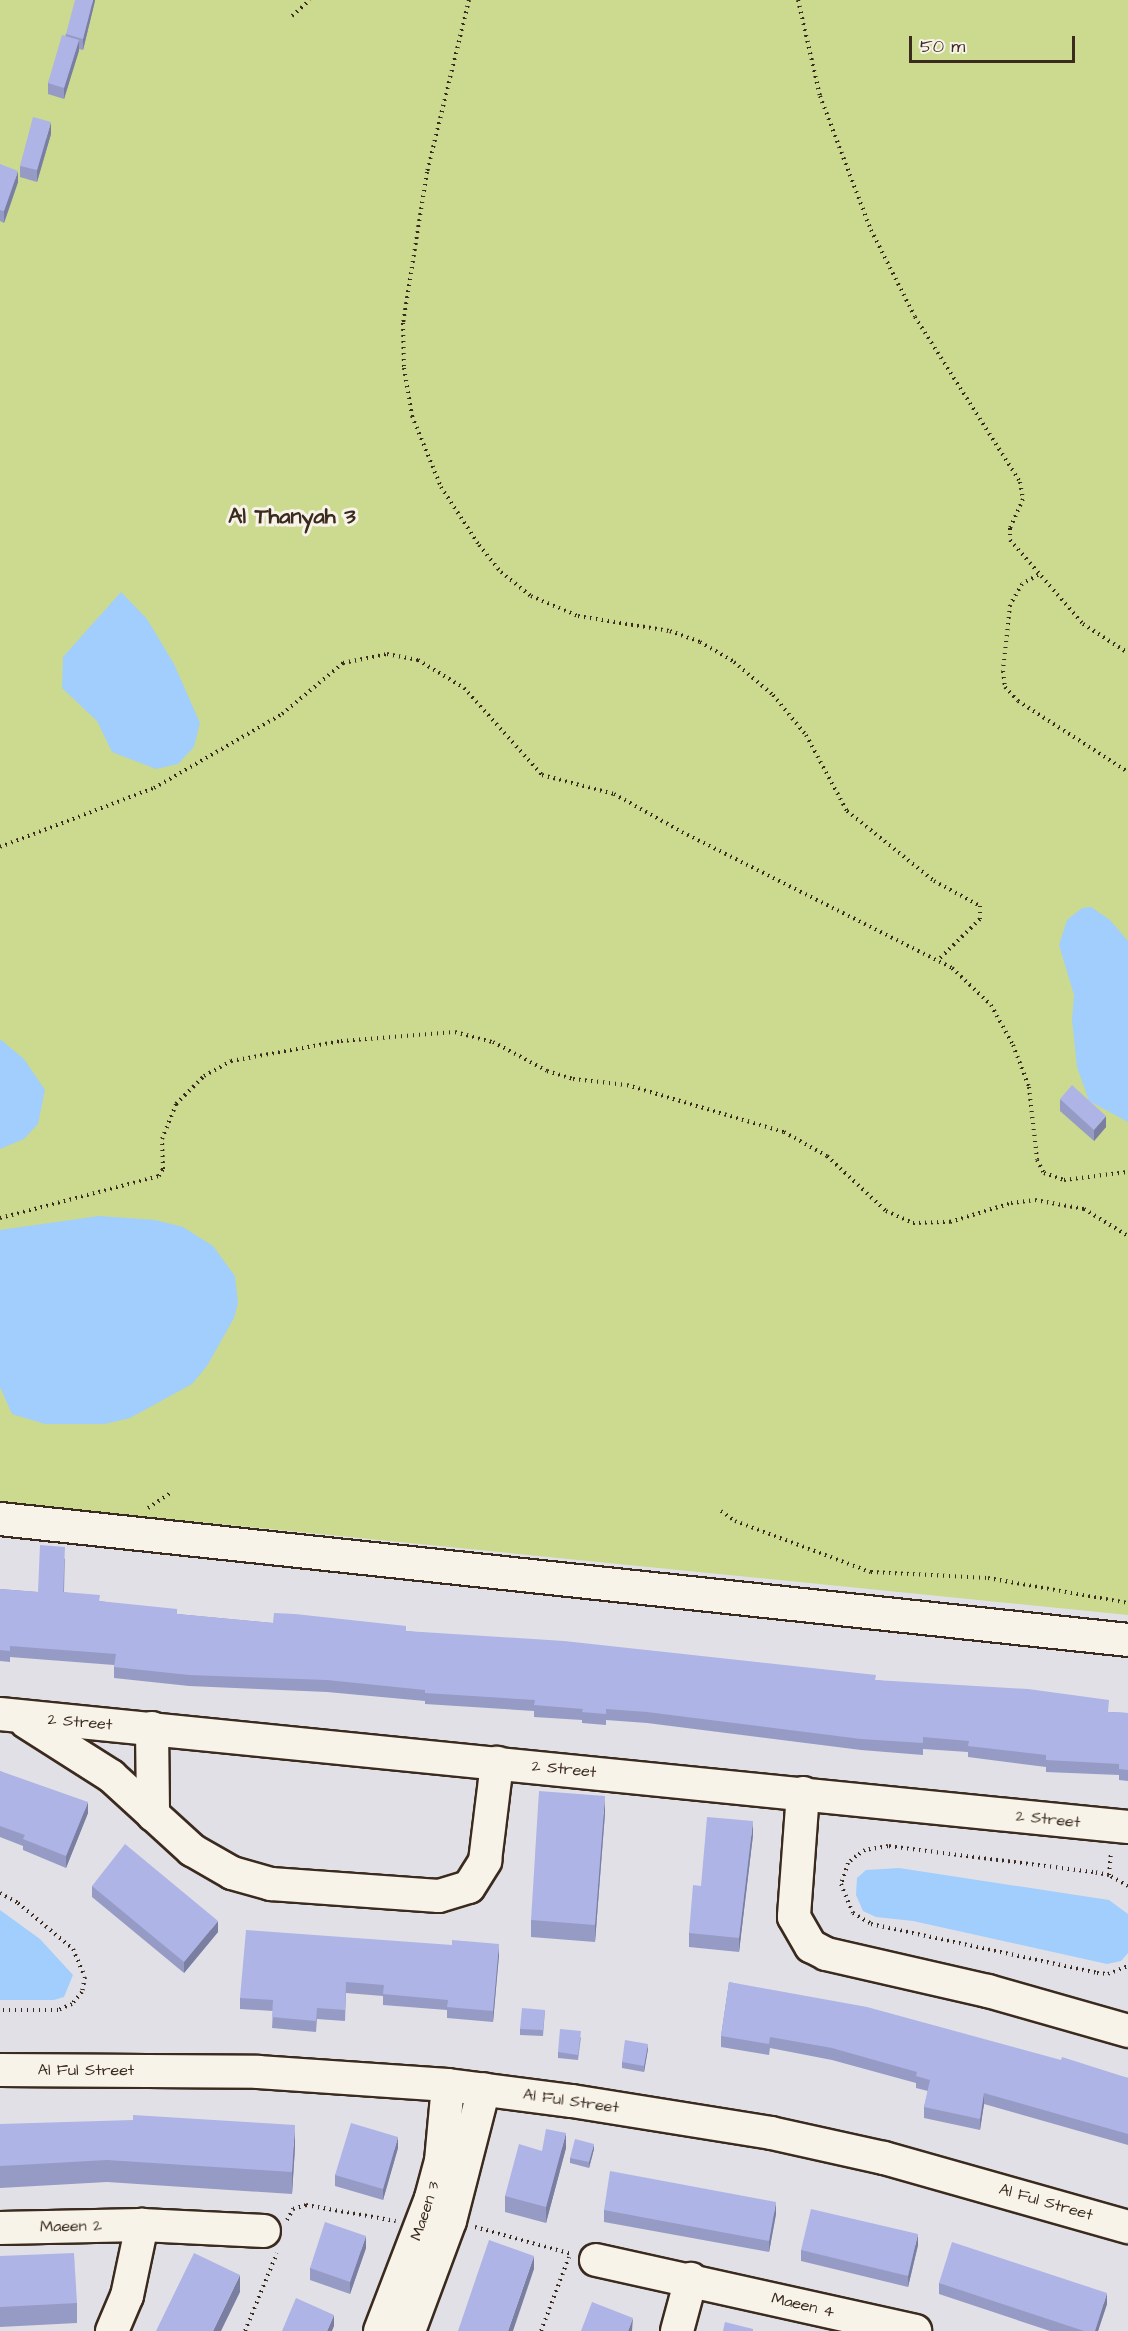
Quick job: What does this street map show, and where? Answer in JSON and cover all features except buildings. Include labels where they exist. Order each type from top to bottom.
[{"type":"street","points":[[0,1519],[1128,1640]]},
{"type":"street","points":[[6,1715],[87,1758],[214,1864],[251,1880],[428,1895],[455,1894],[479,1876],[485,1861],[497,1763]]},
{"type":"street","name":"2 Street","points":[[6,1715],[1128,1827]]},
{"type":"street","points":[[152,1728],[153,1815]]},
{"type":"street","points":[[803,1793],[794,1917],[811,1946],[826,1954],[988,1991],[1128,2031]]},
{"type":"street","name":"Al Ful Street","points":[[0,2070],[247,2072],[484,2089],[771,2133],[985,2184],[1128,2227]]},
{"type":"street","name":"Maeen 3","points":[[380,2331],[435,2223],[448,2085]]},
{"type":"street","name":"Maeen 3","points":[[409,2331],[435,2223],[484,2089]]},
{"type":"street","points":[[112,2331],[128,2296],[142,2225]]},
{"type":"street","name":"Maeen 2","points":[[0,2228],[142,2225],[277,2232]]},
{"type":"street","name":"Maeen 4","points":[[583,2257],[691,2279],[915,2331]]},
{"type":"street","points":[[677,2331],[691,2279]]},
{"type":"path","points":[[292,16],[310,0]]},
{"type":"path","points":[[469,0],[427,172],[403,323],[407,391],[429,464],[479,545],[501,572],[531,596],[578,616],[670,631],[700,642],[734,662],[773,695],[806,735],[847,811],[934,881],[980,906],[980,919],[939,959]]},
{"type":"path","points":[[798,0],[820,96],[872,230],[915,317],[1020,482],[1023,499],[1010,528],[1010,540],[1038,575],[1083,624],[1128,652]]},
{"type":"path","points":[[1038,575],[1022,584],[1011,605],[1003,671],[1005,687],[1018,701],[1128,772]]},
{"type":"path","points":[[0,847],[154,788],[282,714],[343,663],[371,655],[403,656],[432,666],[464,688],[542,775],[560,783],[585,784],[614,794],[682,832],[939,959],[973,984],[991,1005],[1013,1045],[1029,1087],[1037,1160],[1044,1173],[1064,1180],[1128,1172]]},
{"type":"path","points":[[0,1218],[159,1176],[163,1169],[162,1139],[176,1104],[204,1076],[231,1061],[341,1041],[455,1032],[494,1042],[547,1071],[573,1079],[627,1085],[784,1132],[827,1156],[886,1211],[913,1223],[950,1222],[1011,1203],[1035,1200],[1084,1209],[1128,1236]]},
{"type":"path","points":[[721,1511],[735,1521],[871,1572],[988,1578],[1128,1603]]},
{"type":"path","points":[[1128,1886],[1109,1875],[1093,1872],[888,1846],[865,1850],[856,1856],[848,1863],[841,1884],[853,1913],[872,1924],[1097,1973],[1108,1974],[1128,1966]]},
{"type":"path","points":[[0,1893],[25,1908],[73,1949],[85,1977],[77,1998],[58,2010],[0,2010]]},
{"type":"path","points":[[245,2331],[277,2232],[293,2210],[306,2205],[435,2223],[583,2257],[541,2331]]},
{"type":"green space","points":[[0,0],[1128,0],[1128,1615],[0,1502]]},
{"type":"water","points":[[121,592],[147,619],[174,664],[200,723],[194,747],[178,764],[156,769],[112,752],[97,721],[62,688],[63,657]]},
{"type":"water","points":[[1091,907],[1110,920],[1128,941],[1128,1122],[1089,1101],[1077,1067],[1072,1020],[1074,995],[1059,945],[1067,920],[1082,908]]},
{"type":"water","points":[[0,1039],[24,1059],[45,1090],[38,1124],[24,1139],[0,1149]]},
{"type":"water","points":[[99,1216],[155,1220],[183,1227],[213,1246],[235,1276],[238,1303],[234,1318],[207,1366],[192,1384],[130,1418],[105,1424],[45,1424],[12,1414],[0,1387],[0,1230]]},
{"type":"water","points":[[899,1868],[1109,1900],[1128,1914],[1128,1953],[1121,1961],[1107,1964],[913,1921],[876,1917],[863,1911],[856,1895],[857,1878],[866,1870]]},
{"type":"water","points":[[0,1910],[40,1939],[73,1975],[64,1997],[54,2000],[0,2000]]},
{"type":"district","name":"Al Thanyah 3","points":[[292,517]]}]
